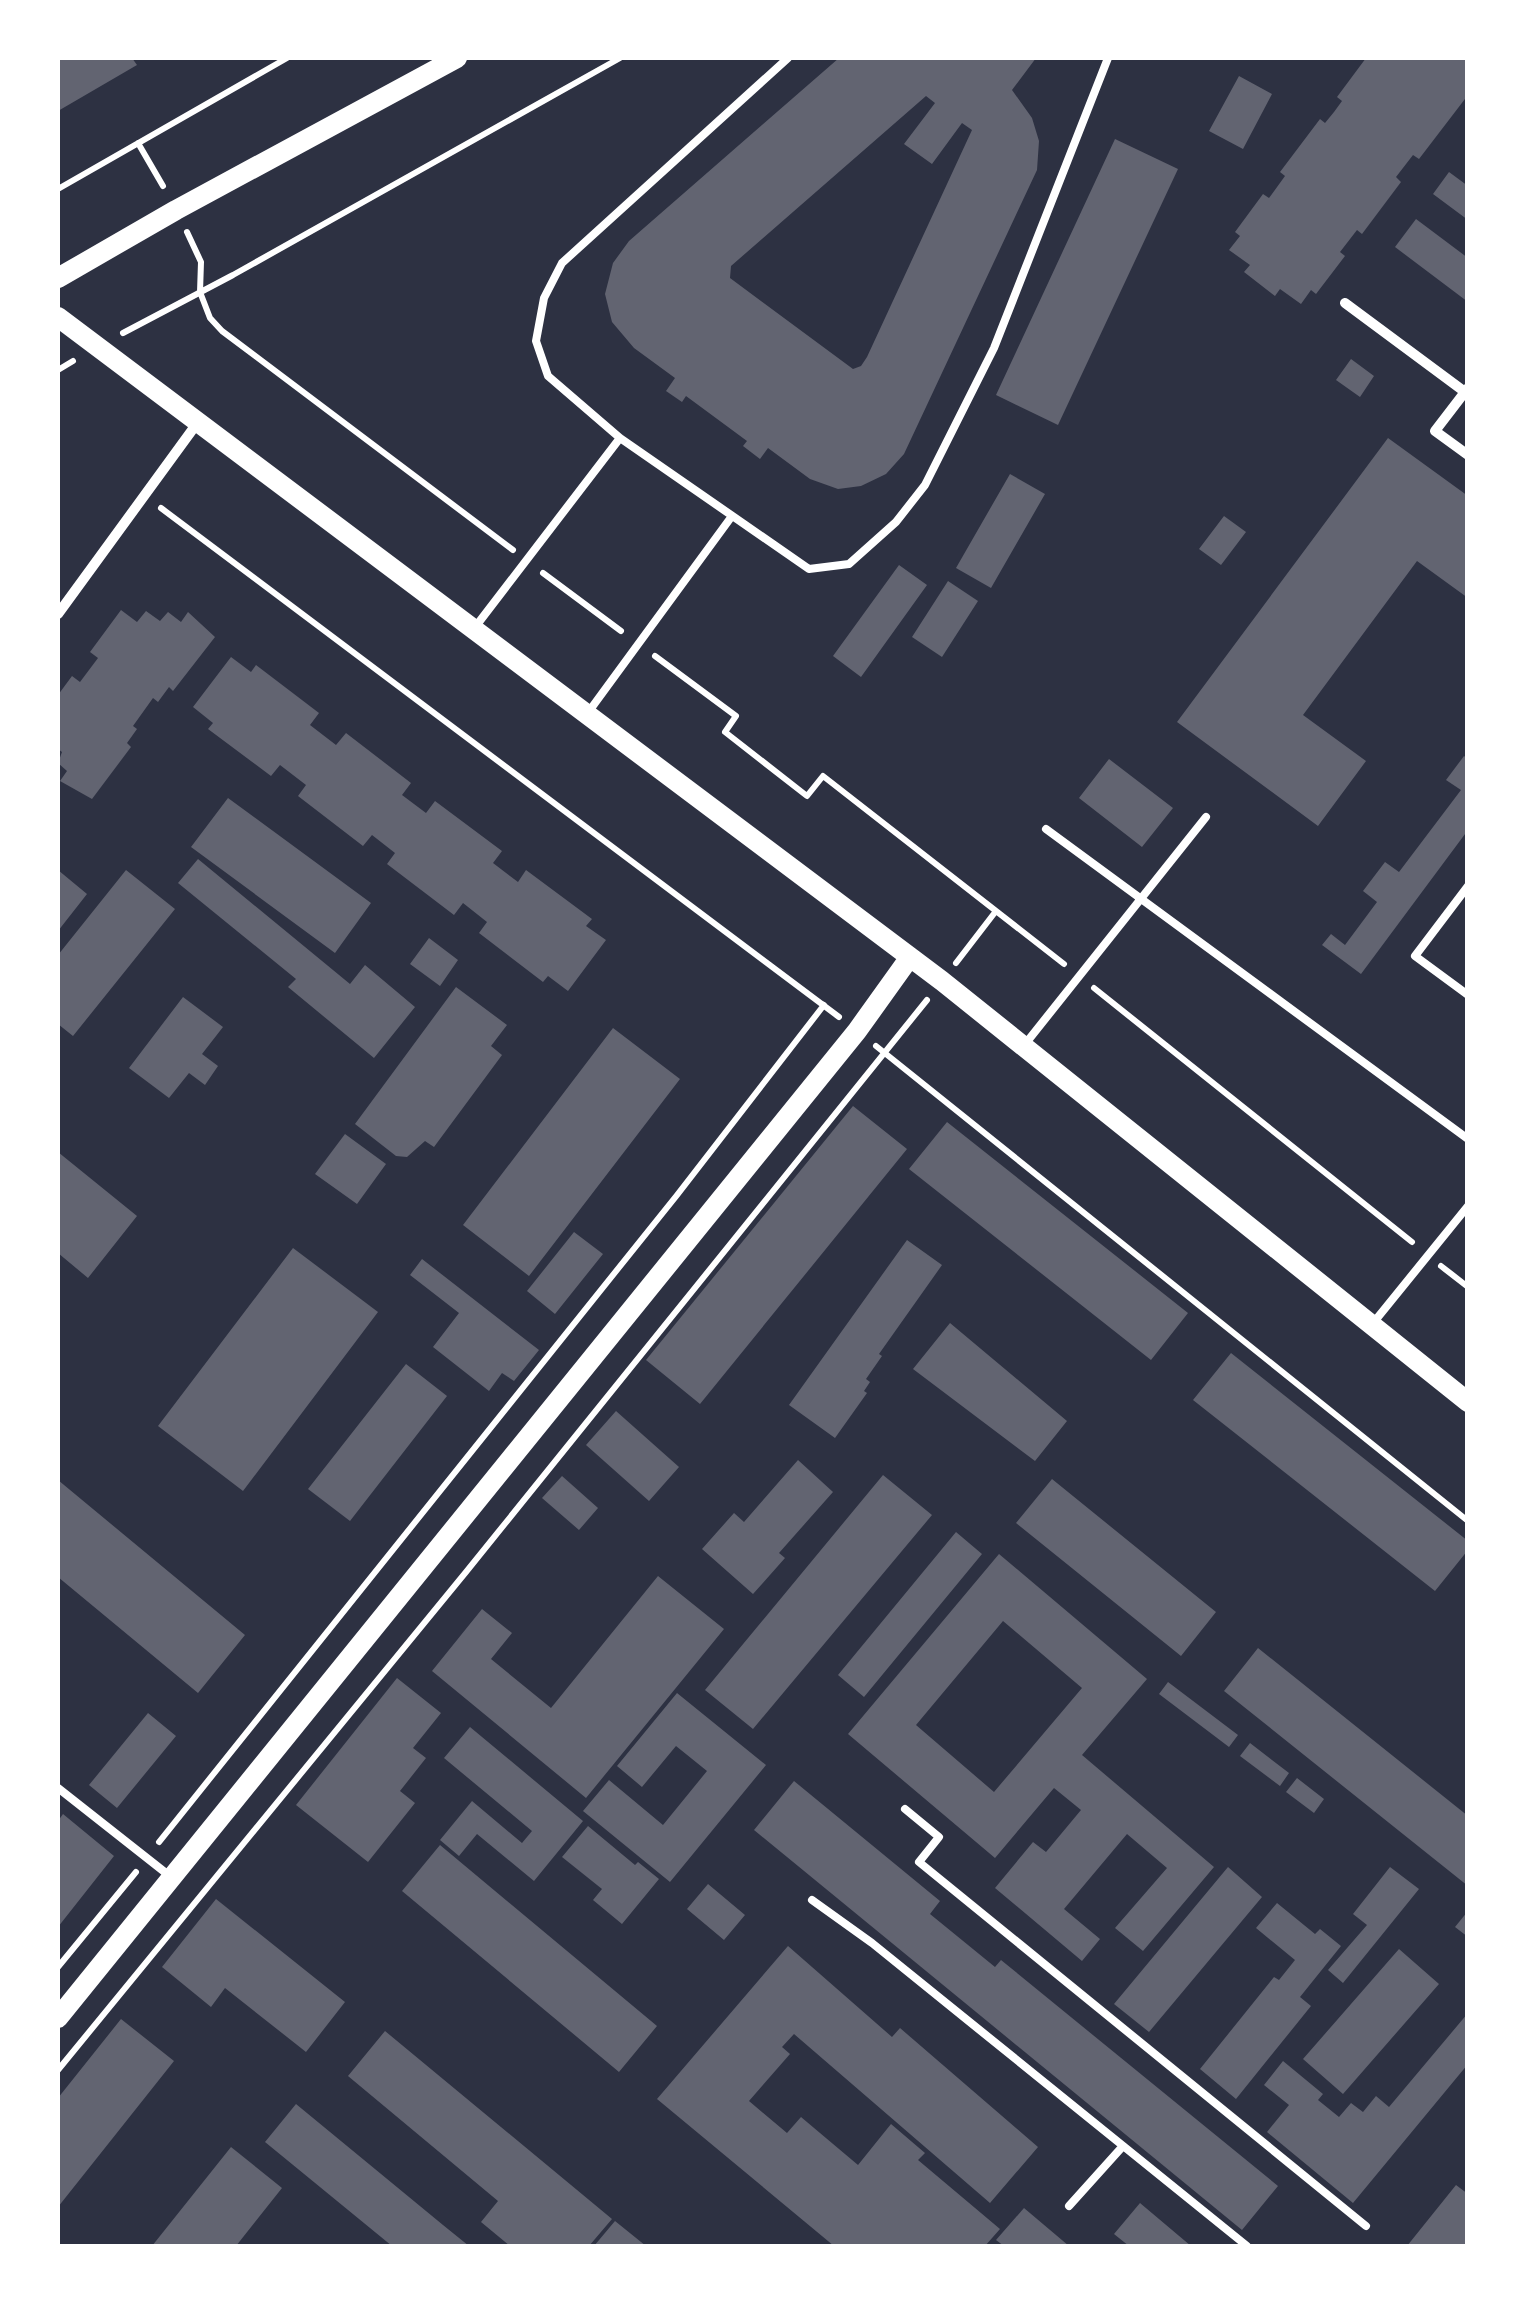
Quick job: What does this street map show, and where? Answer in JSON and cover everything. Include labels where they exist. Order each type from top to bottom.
[{"type":"main road","points":[[58,278],[457,58]]},
{"type":"main road","points":[[58,317],[942,981],[1468,1402]]},
{"type":"main road","points":[[58,2018],[857,1031],[910,957]]},
{"type":"street","points":[[1345,303],[1466,390],[1435,431],[1468,455]]},
{"type":"street","points":[[58,614],[198,422]]},
{"type":"lane","points":[[788,58],[562,263],[544,298],[536,340],[548,376],[620,438],[809,569],[850,564],[896,522],[925,486],[994,348],[1108,58]]},
{"type":"lane","points":[[473,629],[620,438]]},
{"type":"lane","points":[[587,714],[732,516]]},
{"type":"lane","points":[[1023,1046],[1206,816]]},
{"type":"lane","points":[[1046,829],[1468,1139]]},
{"type":"lane","points":[[1468,886],[1415,956],[1468,995]]},
{"type":"lane","points":[[1372,1325],[1468,1206]]},
{"type":"lane","points":[[58,1788],[170,1878]]},
{"type":"lane","points":[[905,1809],[938,1837],[919,1862],[1366,2226]]},
{"type":"lane","points":[[812,1900],[872,1943],[1248,2246]]},
{"type":"lane","points":[[1069,2206],[1123,2146]]},
{"type":"path","points":[[58,189],[287,58]]},
{"type":"path","points":[[58,370],[620,58]]},
{"type":"path","points":[[138,143],[201,262],[200,292],[210,318],[222,331],[736,716],[724,732],[808,796],[823,776],[1468,1287]]},
{"type":"path","points":[[144,496],[824,1005],[1468,1521]]},
{"type":"path","points":[[58,2070],[466,1572],[996,910]]},
{"type":"path","points":[[58,1967],[606,1284],[824,1005]]},
{"type":"building","points":[[58,58],[132,58],[137,65],[58,111]]},
{"type":"building","points":[[839,58],[1036,58],[1012,90],[1032,118],[1039,141],[1037,170],[904,454],[886,474],[861,486],[838,489],[810,479],[768,448],[760,459],[743,446],[747,441],[686,396],[682,402],[666,391],[675,378],[634,348],[612,322],[605,294],[613,263],[629,241]],"holes":[[[926,96],[935,103],[904,144],[932,164],[962,123],[972,130],[867,357],[853,369],[730,278],[731,266]]]},
{"type":"building","points":[[1366,58],[1468,58],[1468,95],[1419,159],[1413,155],[1396,177],[1401,182],[1362,234],[1357,230],[1340,252],[1345,256],[1316,294],[1311,290],[1301,304],[1280,289],[1275,296],[1244,272],[1250,265],[1229,250],[1240,236],[1235,232],[1263,194],[1269,198],[1285,176],[1280,172],[1320,119],[1325,123],[1334,112],[1342,101],[1337,97]]},
{"type":"building","points":[[1239,76],[1272,94],[1243,149],[1209,131]]},
{"type":"building","points":[[1115,139],[1178,169],[1058,425],[996,395]]},
{"type":"building","points":[[1449,172],[1468,186],[1468,220],[1433,194]]},
{"type":"building","points":[[1416,219],[1468,258],[1468,302],[1395,247]]},
{"type":"building","points":[[1351,359],[1374,376],[1360,397],[1336,380]]},
{"type":"building","points":[[1388,438],[1468,496],[1468,598],[1417,561],[1303,715],[1366,761],[1318,826],[1177,722]]},
{"type":"building","points":[[1010,474],[1045,494],[991,588],[956,568]]},
{"type":"building","points":[[1224,516],[1246,532],[1221,565],[1199,549]]},
{"type":"building","points":[[899,565],[927,585],[861,677],[833,656]]},
{"type":"building","points":[[948,581],[978,601],[942,657],[912,637]]},
{"type":"building","points":[[121,610],[137,622],[146,611],[160,621],[168,612],[181,622],[188,612],[215,637],[173,691],[169,687],[158,702],[153,698],[133,726],[137,729],[127,743],[131,747],[92,799],[60,781],[67,771],[58,763],[62,752],[58,749],[58,695],[72,676],[80,682],[98,658],[90,652]]},
{"type":"building","points":[[231,657],[251,672],[256,665],[319,713],[310,725],[336,745],[346,733],[411,783],[402,795],[426,813],[435,801],[502,851],[493,863],[518,882],[526,870],[592,919],[586,926],[606,940],[568,991],[548,976],[543,982],[479,933],[487,922],[463,903],[454,915],[387,864],[395,853],[372,835],[363,846],[298,796],[306,785],[280,765],[271,776],[208,729],[213,723],[193,707]]},
{"type":"building","points":[[1464,756],[1468,759],[1468,830],[1361,974],[1322,945],[1331,934],[1345,945],[1377,902],[1363,891],[1385,862],[1399,872],[1461,790],[1446,780]]},
{"type":"building","points":[[1109,759],[1173,808],[1142,847],[1079,798]]},
{"type":"building","points":[[228,798],[371,903],[335,953],[191,847]]},
{"type":"building","points":[[198,859],[350,984],[365,965],[415,1007],[374,1058],[288,987],[296,979],[178,883]]},
{"type":"building","points":[[58,870],[87,894],[58,931]]},
{"type":"building","points":[[126,870],[175,909],[73,1036],[58,1024],[58,955]]},
{"type":"building","points":[[429,938],[458,960],[440,986],[410,964]]},
{"type":"building","points":[[456,987],[507,1025],[491,1046],[502,1055],[434,1147],[425,1141],[407,1157],[396,1156],[355,1124]]},
{"type":"building","points":[[183,997],[223,1027],[202,1054],[218,1066],[205,1085],[189,1073],[169,1098],[129,1068]]},
{"type":"building","points":[[613,1028],[680,1079],[529,1276],[463,1225]]},
{"type":"building","points":[[853,1106],[907,1149],[700,1404],[646,1360]]},
{"type":"building","points":[[947,1122],[1188,1313],[1151,1360],[909,1169]]},
{"type":"building","points":[[345,1134],[386,1164],[357,1204],[315,1174]]},
{"type":"building","points":[[58,1152],[137,1216],[88,1278],[58,1253]]},
{"type":"building","points":[[574,1232],[603,1254],[555,1314],[527,1291]]},
{"type":"building","points":[[907,1240],[942,1265],[879,1354],[882,1356],[866,1379],[870,1382],[864,1391],[867,1393],[835,1438],[789,1405]]},
{"type":"building","points":[[293,1248],[378,1312],[243,1491],[158,1426]]},
{"type":"building","points":[[422,1259],[539,1350],[514,1381],[502,1373],[489,1391],[433,1347],[459,1313],[410,1275]]},
{"type":"building","points":[[950,1323],[1067,1421],[1035,1461],[913,1369]]},
{"type":"building","points":[[1231,1353],[1468,1541],[1468,1550],[1435,1591],[1193,1400]]},
{"type":"building","points":[[406,1364],[447,1396],[350,1521],[308,1489]]},
{"type":"building","points":[[616,1411],[679,1467],[649,1501],[586,1445]]},
{"type":"building","points":[[798,1460],[833,1492],[779,1553],[785,1558],[753,1594],[702,1549],[734,1513],[744,1522]]},
{"type":"building","points":[[883,1475],[932,1515],[753,1729],[705,1690]]},
{"type":"building","points":[[562,1476],[598,1508],[579,1530],[542,1498]]},
{"type":"building","points":[[1052,1479],[1216,1612],[1181,1656],[1016,1523]]},
{"type":"building","points":[[58,1480],[245,1635],[198,1693],[58,1577]]},
{"type":"building","points":[[956,1532],[982,1554],[864,1697],[838,1675]]},
{"type":"building","points":[[999,1554],[1147,1679],[1082,1755],[1214,1867],[1143,1951],[1115,1928],[1167,1868],[1127,1834],[1064,1909],[1100,1939],[1082,1961],[995,1888],[1033,1842],[1046,1852],[1081,1810],[1054,1788],[995,1858],[848,1734]],"holes":[[[1003,1621],[1082,1688],[994,1792],[916,1725]]]},
{"type":"building","points":[[658,1576],[724,1629],[586,1798],[432,1671],[482,1609],[512,1633],[491,1659],[551,1708]]},
{"type":"building","points":[[1258,1648],[1468,1816],[1468,1886],[1224,1691]]},
{"type":"building","points":[[397,1678],[441,1713],[413,1748],[426,1758],[400,1791],[415,1803],[368,1862],[296,1805]]},
{"type":"building","points":[[1168,1682],[1238,1735],[1229,1747],[1159,1694]]},
{"type":"building","points":[[677,1693],[766,1765],[670,1882],[583,1811],[609,1780],[663,1825],[707,1771],[676,1746],[642,1787],[617,1766]]},
{"type":"building","points":[[148,1713],[176,1736],[117,1808],[89,1785]]},
{"type":"building","points":[[470,1727],[583,1821],[534,1881],[477,1834],[459,1856],[440,1840],[472,1801],[522,1843],[532,1831],[444,1758]]},
{"type":"building","points":[[1250,1743],[1289,1773],[1280,1786],[1240,1756]]},
{"type":"building","points":[[1297,1778],[1324,1799],[1314,1813],[1286,1792]]},
{"type":"building","points":[[794,1781],[940,1901],[930,1914],[995,1967],[1001,1960],[1278,2186],[1242,2230],[754,1830]]},
{"type":"building","points":[[63,1814],[114,1856],[58,1927],[58,1821]]},
{"type":"building","points":[[588,1826],[635,1865],[638,1862],[659,1879],[622,1924],[593,1900],[602,1889],[562,1857]]},
{"type":"building","points":[[440,1845],[657,2026],[619,2072],[402,1891]]},
{"type":"building","points":[[1228,1867],[1262,1897],[1149,2032],[1114,2004]]},
{"type":"building","points":[[1390,1867],[1419,1889],[1343,1983],[1328,1970],[1367,1925],[1353,1914]]},
{"type":"building","points":[[708,1884],[745,1915],[724,1940],[687,1909]]},
{"type":"building","points":[[216,1899],[345,2002],[306,2052],[225,1988],[211,2007],[162,1967]]},
{"type":"building","points":[[1277,1903],[1315,1934],[1320,1929],[1341,1946],[1300,1997],[1311,2006],[1236,2099],[1200,2069],[1274,1977],[1279,1980],[1295,1960],[1256,1928]]},
{"type":"building","points":[[1468,1911],[1468,1937],[1455,1927]]},
{"type":"building","points":[[788,1946],[892,2037],[900,2028],[1038,2147],[990,2203],[794,2034],[782,2047],[790,2054],[749,2101],[787,2133],[801,2117],[858,2165],[891,2124],[925,2153],[918,2160],[1000,2229],[985,2246],[834,2246],[657,2099]]},
{"type":"building","points":[[1399,1949],[1439,1984],[1343,2094],[1303,2059]]},
{"type":"building","points":[[1468,2013],[1468,2064],[1353,2203],[1267,2132],[1289,2105],[1264,2085],[1283,2061],[1323,2094],[1318,2100],[1339,2117],[1351,2103],[1363,2112],[1376,2096],[1389,2107]]},
{"type":"building","points":[[121,2019],[174,2061],[58,2207],[58,2098]]},
{"type":"building","points":[[385,2031],[612,2219],[589,2246],[510,2246],[481,2222],[498,2201],[348,2076]]},
{"type":"building","points":[[296,2104],[469,2246],[392,2246],[265,2142]]},
{"type":"building","points":[[231,2147],[282,2188],[236,2246],[152,2246]]},
{"type":"building","points":[[1456,2185],[1468,2194],[1468,2246],[1407,2246]]},
{"type":"building","points":[[1140,2203],[1191,2246],[1129,2246],[1114,2234]]},
{"type":"building","points":[[1024,2208],[1069,2246],[1004,2246],[996,2240]]},
{"type":"building","points":[[615,2221],[646,2246],[594,2246]]}]
